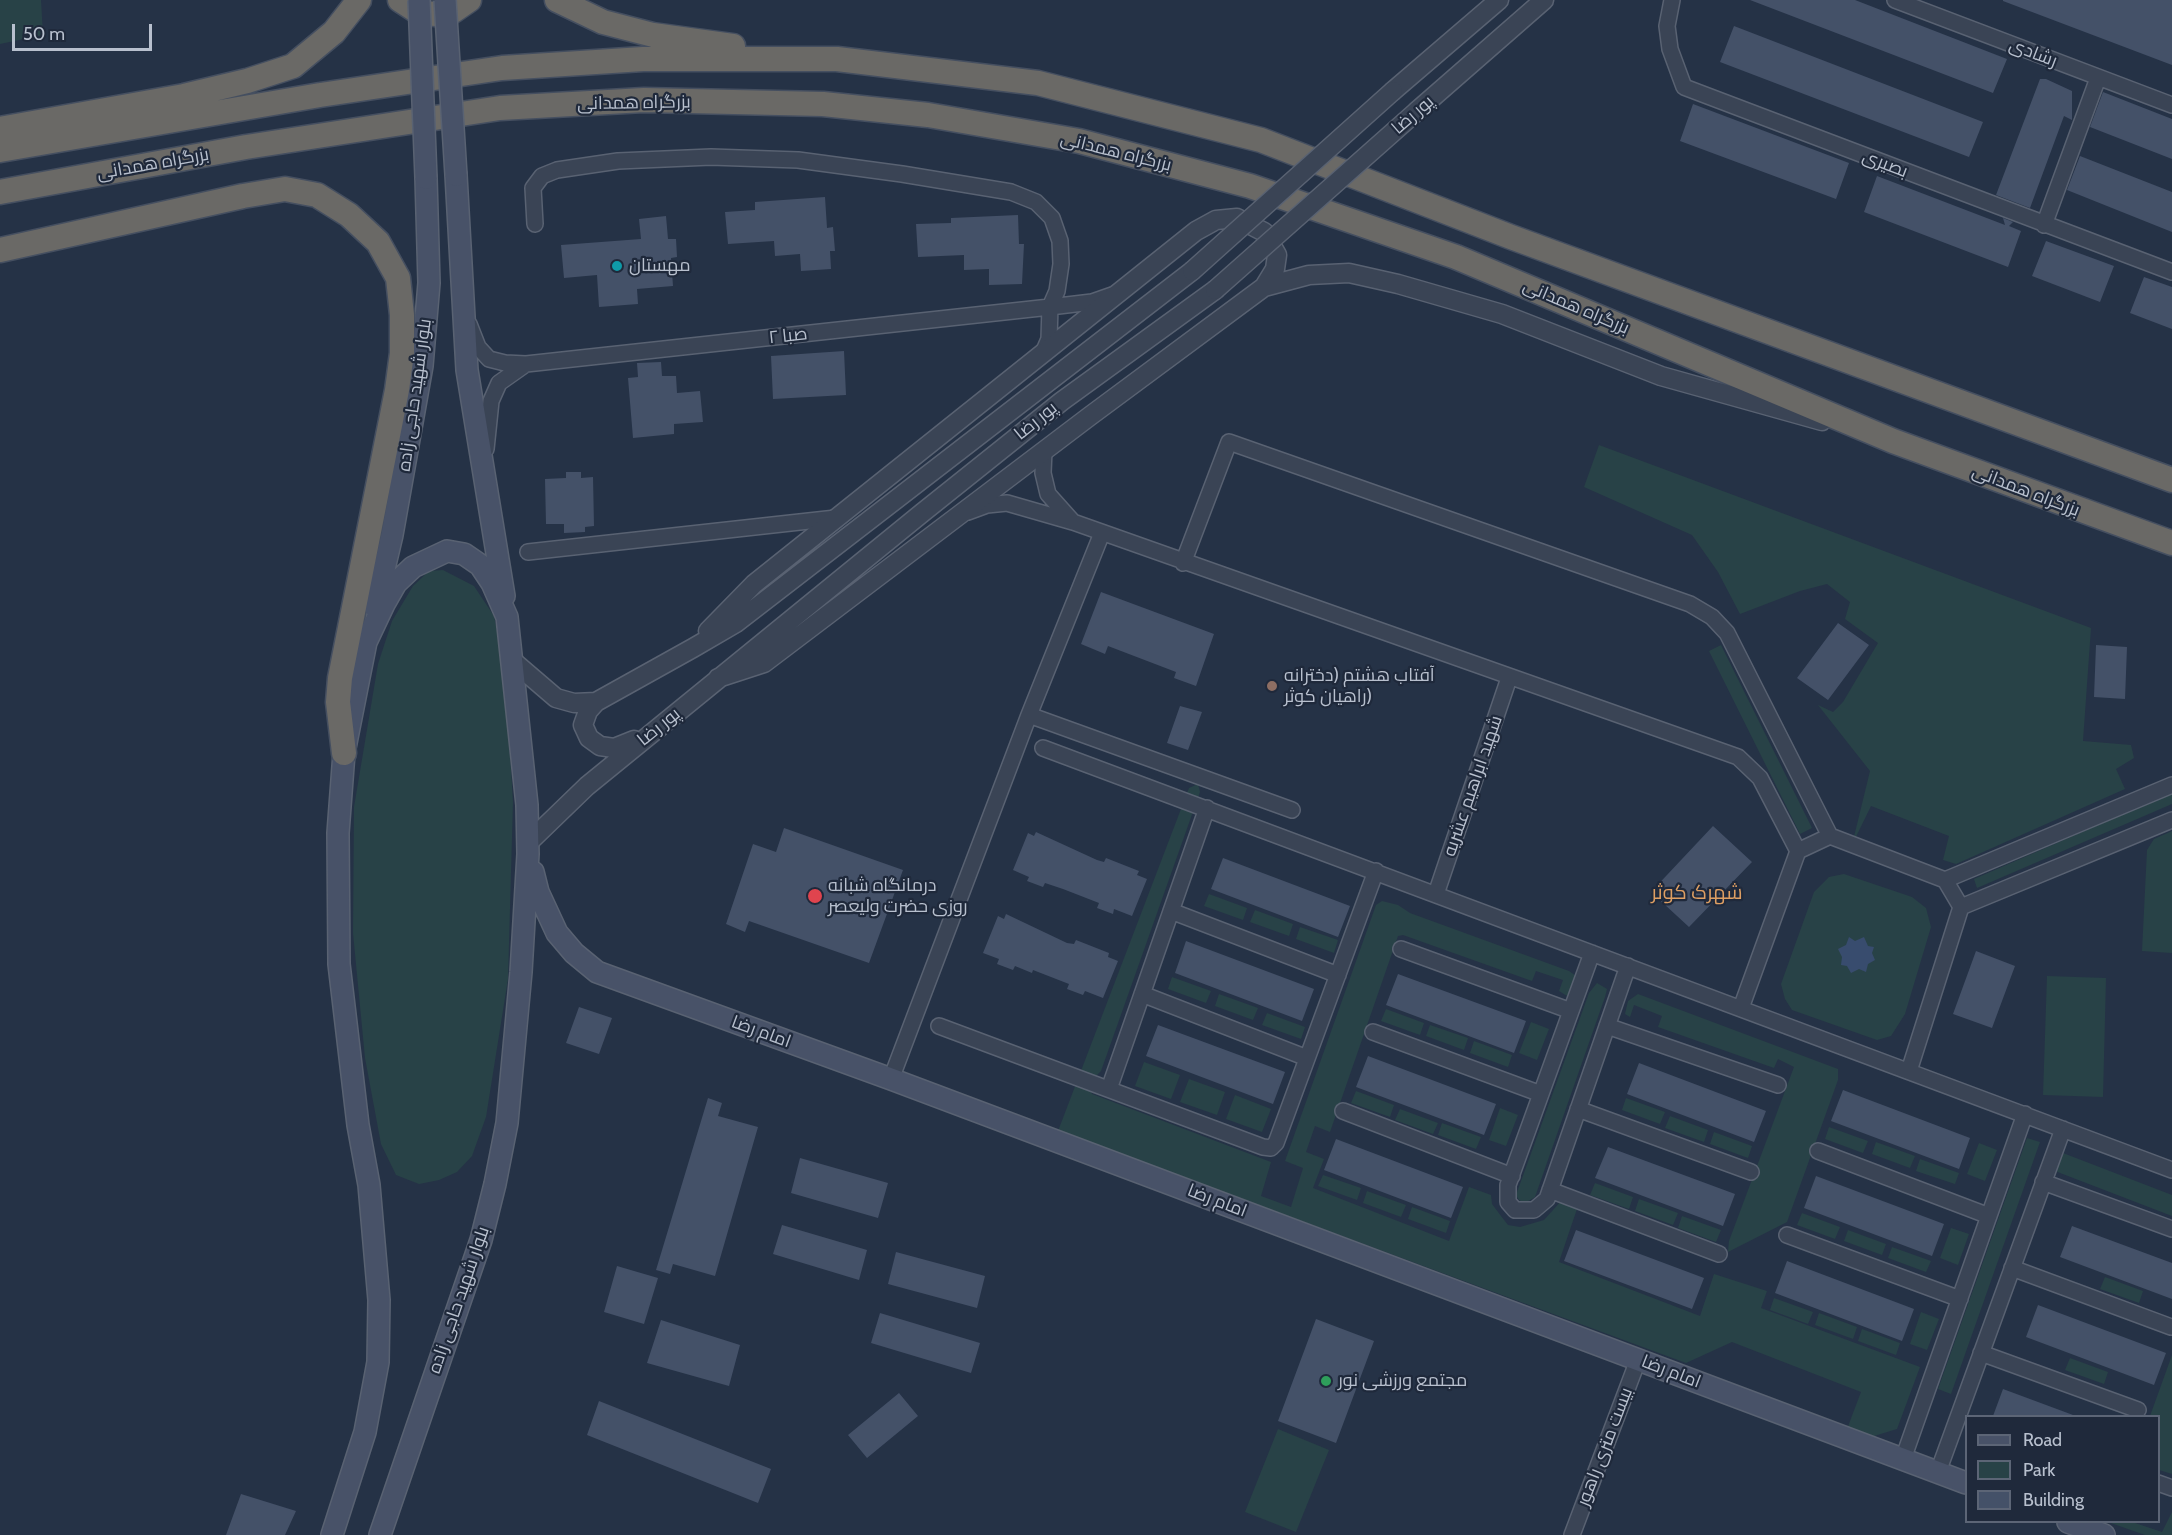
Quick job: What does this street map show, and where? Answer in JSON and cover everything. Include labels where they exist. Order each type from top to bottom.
[{"type":"highway","points":[[0,129],[184,96],[247,81],[293,66],[334,32],[359,0]]},
{"type":"highway","points":[[400,0],[420,13],[436,14],[453,11],[469,0]]},
{"type":"highway","points":[[557,0],[603,22],[653,35],[1038,83],[1261,140],[1511,237],[2172,480]]},
{"type":"highway","points":[[0,150],[320,95],[502,68],[643,59],[837,59]]},
{"type":"highway","name":"بزرگراه همدانی","points":[[0,192],[246,147],[500,108],[644,100],[823,104],[928,115],[1079,141],[1250,186],[1456,257],[1893,441],[2076,510],[2172,543]]},
{"type":"highway","points":[[0,250],[243,196],[285,189],[317,195],[349,214],[378,242],[398,278],[402,315],[402,353],[398,390],[340,678],[338,702],[344,753]]},
{"type":"highway","points":[[2118,459],[2172,471]]},
{"type":"highway","points":[[2076,510],[2172,557]]},
{"type":"main road","name":"بلوار شهید حاجی زاده","points":[[366,642],[392,535],[422,366],[429,283],[419,0]]},
{"type":"main road","points":[[445,0],[467,370],[514,662],[523,750],[528,848]]},
{"type":"main road","points":[[332,1535],[365,1432],[378,1362],[378,1288],[369,1185],[358,1125],[339,964],[338,833],[344,753],[366,642],[396,583],[413,567],[447,551],[464,554],[480,565],[492,583],[507,617]]},
{"type":"main road","name":"بلوار شهید حاجی زاده","points":[[380,1535],[481,1240],[507,1123],[528,848]]},
{"type":"main road","name":"امام رضا","points":[[528,848],[538,891],[557,933],[574,953],[597,972],[891,1078],[1965,1483]]},
{"type":"main road","points":[[2073,1523],[2104,1535]]},
{"type":"street","name":"پور رضا","points":[[596,702],[736,623],[1192,271],[1499,0]]},
{"type":"street","name":"پور رضا","points":[[528,848],[587,786],[718,678],[1062,401],[1215,290],[1544,0]]},
{"type":"street","name":"بصیری","points":[[1672,0],[1667,26],[1670,49],[1684,87],[2172,272]]},
{"type":"street","name":"رشادی","points":[[1895,0],[2172,105]]},
{"type":"street","points":[[2044,225],[2098,78]]},
{"type":"street","points":[[535,224],[533,188],[542,176],[556,170],[618,161],[711,157],[798,160],[1011,192],[1036,202],[1052,218],[1060,241],[1058,282],[1050,308],[1049,339],[1043,353]]},
{"type":"street","points":[[693,648],[754,584],[1196,231],[1216,220],[1238,218],[1264,232],[1277,255],[1275,269],[1264,287]]},
{"type":"street","points":[[718,678],[764,663],[956,516],[1264,287],[1309,275],[1349,273],[1398,284],[1502,314],[1661,376],[1893,441]]},
{"type":"street","name":"صبا ۲","points":[[464,301],[471,332],[478,347],[489,359],[505,363],[526,364],[1050,308],[1092,302],[1119,292]]},
{"type":"street","points":[[486,487],[487,434],[491,401],[499,383],[526,364]]},
{"type":"street","points":[[1184,563],[1229,442],[1690,604],[1712,617],[1727,633],[1830,836],[1945,880],[1961,907],[1909,1071]]},
{"type":"street","points":[[1044,450],[1043,473],[1048,494],[1073,522]]},
{"type":"street","points":[[956,516],[987,505],[1007,504],[1073,522],[1509,678],[1738,757],[1760,778],[1798,851]]},
{"type":"street","points":[[528,552],[836,518]]},
{"type":"street","points":[[891,1078],[1029,715],[1102,533]]},
{"type":"street","points":[[514,662],[556,698],[574,703],[596,702]]},
{"type":"street","name":"شهید ابراهیم عشریه","points":[[1436,894],[1509,678]]},
{"type":"street","points":[[596,702],[588,711],[583,725],[589,738],[600,746],[614,748],[650,734]]},
{"type":"street","points":[[1029,715],[1292,810]]},
{"type":"street","points":[[1043,748],[2172,1170]]},
{"type":"street","points":[[1945,880],[2172,785]]},
{"type":"street","points":[[1109,1089],[1207,808]]},
{"type":"street","points":[[1961,907],[2172,820]]},
{"type":"street","points":[[1741,1008],[1798,851],[1830,836]]},
{"type":"street","points":[[939,1026],[1263,1147],[1271,1148],[1276,1143],[1376,871]]},
{"type":"street","points":[[1171,911],[1338,975]]},
{"type":"street","points":[[1401,949],[1571,1011]]},
{"type":"street","points":[[1592,952],[1512,1176],[1507,1194],[1508,1202],[1515,1210],[1525,1212],[1541,1206],[1550,1190],[1628,966]]},
{"type":"street","points":[[1142,994],[1307,1058]]},
{"type":"street","points":[[1607,1026],[1778,1085]]},
{"type":"street","points":[[1373,1032],[1541,1094]]},
{"type":"street","points":[[1578,1109],[1751,1172]]},
{"type":"street","points":[[1343,1111],[1512,1176]]},
{"type":"street","points":[[1903,1460],[2025,1114]]},
{"type":"street","points":[[1938,1473],[2063,1129]]},
{"type":"street","points":[[1818,1151],[1989,1216]]},
{"type":"street","points":[[2043,1182],[2172,1229]]},
{"type":"street","points":[[1550,1190],[1719,1254]]},
{"type":"street","points":[[1787,1235],[1960,1299]]},
{"type":"street","points":[[2012,1268],[2171,1327]]},
{"type":"street","points":[[1981,1353],[2138,1410]]},
{"type":"street","name":"بیست متری راهور","points":[[1572,1535],[1638,1360]]},
{"type":"green space","points":[[0,0],[41,0],[43,35],[0,44]]},
{"type":"green space","points":[[1599,445],[2091,628],[2083,741],[2131,745],[2134,758],[2116,769],[2125,789],[1956,864],[1943,860],[1949,836],[1871,806],[1852,845],[1870,771],[1818,705],[1833,712],[1843,702],[1878,643],[1845,619],[1850,602],[1827,584],[1800,591],[1740,614],[1718,572],[1692,535],[1584,487]]},
{"type":"green space","points":[[443,570],[474,586],[494,616],[505,670],[513,802],[508,979],[486,1117],[472,1156],[457,1172],[439,1180],[419,1184],[396,1175],[381,1144],[365,1058],[353,933],[354,807],[378,664],[392,621],[413,586],[429,571]]},
{"type":"green space","points":[[1721,645],[1812,828],[1800,834],[1709,651]]},
{"type":"green space","points":[[1198,784],[1200,792],[1101,1071],[1087,1085],[1092,1094],[1271,1162],[1261,1196],[1291,1207],[1303,1168],[1285,1161],[1376,905],[1382,901],[1398,905],[1410,913],[1569,971],[1576,976],[1576,983],[1567,996],[1559,991],[1563,980],[1536,971],[1532,981],[1403,935],[1398,936],[1330,1132],[1315,1126],[1306,1152],[1324,1159],[1313,1188],[1449,1241],[1469,1187],[1491,1195],[1492,1204],[1508,1225],[1520,1227],[1544,1220],[1562,1200],[1578,1206],[1559,1262],[1700,1316],[1714,1274],[1767,1291],[1761,1308],[1920,1367],[1897,1429],[1871,1437],[1847,1429],[1861,1392],[1732,1342],[1686,1363],[1058,1131],[1189,788]]},
{"type":"green space","points":[[2172,793],[2172,804],[1977,888],[1974,879]]},
{"type":"green space","points":[[2172,831],[2172,953],[2142,951],[2147,850],[2154,839]]},
{"type":"green space","points":[[1844,874],[1912,897],[1926,908],[1931,927],[1905,1014],[1891,1036],[1877,1040],[1792,1010],[1785,999],[1781,984],[1814,892],[1829,877]]},
{"type":"green space","points":[[1209,894],[1247,908],[1243,920],[1204,906]]},
{"type":"green space","points":[[1255,910],[1293,924],[1289,936],[1250,922]]},
{"type":"green space","points":[[1300,927],[1338,940],[1334,953],[1296,939]]},
{"type":"green space","points":[[2047,976],[2106,978],[2103,1097],[2043,1095]]},
{"type":"green space","points":[[1172,977],[1211,991],[1206,1003],[1168,989]]},
{"type":"green space","points":[[1597,983],[1607,989],[1605,997],[1535,1197],[1525,1203],[1516,1195],[1589,993]]},
{"type":"green space","points":[[1219,994],[1258,1008],[1253,1020],[1215,1006]]},
{"type":"green space","points":[[1638,994],[1838,1069],[1838,1080],[1787,1222],[1728,1252],[1729,1241],[1794,1067],[1778,1059],[1774,1068],[1658,1027],[1662,1016],[1634,1005],[1630,1017],[1625,1014],[1628,1001]]},
{"type":"green space","points":[[1386,1009],[1424,1023],[1420,1035],[1381,1021]]},
{"type":"green space","points":[[1267,1013],[1305,1027],[1301,1039],[1262,1025]]},
{"type":"green space","points":[[1531,1022],[1549,1029],[1537,1060],[1519,1053]]},
{"type":"green space","points":[[1430,1025],[1468,1038],[1464,1050],[1426,1036]]},
{"type":"green space","points":[[1474,1041],[1512,1055],[1508,1067],[1470,1053]]},
{"type":"green space","points":[[1144,1062],[1180,1075],[1171,1099],[1135,1086]]},
{"type":"green space","points":[[1189,1079],[1225,1092],[1217,1115],[1180,1102]]},
{"type":"green space","points":[[1356,1091],[1394,1105],[1390,1117],[1351,1103]]},
{"type":"green space","points":[[1235,1095],[1271,1109],[1262,1132],[1226,1119]]},
{"type":"green space","points":[[1626,1098],[1665,1112],[1660,1124],[1622,1110]]},
{"type":"green space","points":[[1500,1108],[1518,1115],[1506,1146],[1489,1140]]},
{"type":"green space","points":[[1400,1109],[1438,1123],[1433,1134],[1395,1120]]},
{"type":"green space","points":[[1670,1116],[1708,1130],[1704,1142],[1665,1128]]},
{"type":"green space","points":[[1442,1123],[1481,1137],[1476,1149],[1438,1135]]},
{"type":"green space","points":[[1829,1127],[1868,1141],[1863,1153],[1825,1139]]},
{"type":"green space","points":[[1714,1132],[1752,1146],[1748,1158],[1710,1144]]},
{"type":"green space","points":[[2027,1138],[2040,1142],[1951,1394],[1938,1389]]},
{"type":"green space","points":[[1876,1142],[1915,1156],[1910,1168],[1872,1154]]},
{"type":"green space","points":[[1979,1143],[1997,1150],[1985,1181],[1967,1174]]},
{"type":"green space","points":[[2063,1153],[2172,1195],[2172,1216],[2055,1171]]},
{"type":"green space","points":[[1920,1159],[1959,1173],[1955,1184],[1916,1171]]},
{"type":"green space","points":[[1323,1175],[1361,1188],[1357,1200],[1318,1186]]},
{"type":"green space","points":[[1595,1183],[1633,1197],[1629,1209],[1590,1195]]},
{"type":"green space","points":[[1367,1191],[1406,1205],[1401,1217],[1363,1203]]},
{"type":"green space","points":[[1639,1199],[1678,1213],[1673,1225],[1635,1211]]},
{"type":"green space","points":[[1412,1207],[1450,1221],[1446,1233],[1408,1219]]},
{"type":"green space","points":[[1802,1213],[1840,1227],[1835,1239],[1797,1225]]},
{"type":"green space","points":[[1682,1216],[1721,1230],[1716,1242],[1678,1228]]},
{"type":"green space","points":[[1951,1228],[1969,1234],[1958,1265],[1940,1258]]},
{"type":"green space","points":[[1848,1230],[1886,1244],[1882,1255],[1844,1241]]},
{"type":"green space","points":[[1892,1247],[1931,1261],[1926,1272],[1888,1258]]},
{"type":"green space","points":[[2105,1277],[2143,1291],[2139,1303],[2100,1289]]},
{"type":"green space","points":[[1774,1298],[1813,1312],[1808,1324],[1770,1310]]},
{"type":"green space","points":[[1921,1312],[1939,1319],[1927,1350],[1910,1344]]},
{"type":"green space","points":[[1819,1313],[1857,1327],[1853,1339],[1815,1325]]},
{"type":"green space","points":[[1862,1329],[1900,1343],[1896,1355],[1858,1341]]},
{"type":"green space","points":[[2172,1355],[2172,1474],[2160,1470],[2160,1415],[2150,1415]]},
{"type":"green space","points":[[2070,1358],[2108,1372],[2104,1384],[2065,1370]]},
{"type":"green space","points":[[1278,1429],[1329,1450],[1296,1532],[1245,1512]]},
{"type":"green space","points":[[2172,1512],[2172,1535],[2145,1535],[2111,1523],[2135,1523],[2162,1532]]},
{"type":"water","points":[[1849,937],[1855,941],[1864,937],[1868,946],[1874,947],[1872,953],[1875,960],[1868,964],[1866,972],[1859,969],[1851,973],[1847,966],[1841,965],[1842,957],[1838,949],[1846,945]]},
{"type":"building","points":[[1750,0],[1855,0],[2007,59],[1993,93]]},
{"type":"building","points":[[2172,0],[2172,65],[2003,1]]},
{"type":"building","points":[[1734,26],[1983,122],[1969,157],[1720,62]]},
{"type":"building","points":[[2040,79],[2046,79],[2072,91],[2072,120],[2064,116],[2030,208],[1996,195]]},
{"type":"building","points":[[2103,92],[2172,119],[2172,159],[2090,127]]},
{"type":"building","points":[[1693,104],[1849,163],[1836,199],[1680,141]]},
{"type":"building","points":[[2080,156],[2172,192],[2172,232],[2067,190]]},
{"type":"building","points":[[1877,176],[2005,225],[2003,218],[2013,222],[2009,226],[2021,231],[2008,267],[1864,212]]},
{"type":"building","name":"مهستان","points":[[825,197],[827,228],[833,227],[835,251],[830,251],[831,269],[801,271],[800,254],[775,256],[774,241],[728,244],[725,212],[755,210],[755,202]]},
{"type":"building","points":[[1018,215],[1019,244],[1024,244],[1022,284],[989,285],[989,269],[964,270],[964,255],[918,257],[916,224],[951,223],[951,218]]},
{"type":"building","name":"مهستان","points":[[666,216],[668,239],[676,239],[677,257],[671,258],[673,286],[637,289],[638,304],[599,307],[597,275],[564,278],[561,245],[641,239],[639,219]]},
{"type":"building","points":[[2046,241],[2114,266],[2100,302],[2032,276]]},
{"type":"building","points":[[2144,277],[2172,287],[2172,329],[2130,313]]},
{"type":"building","points":[[844,351],[846,395],[773,399],[771,356]]},
{"type":"building","points":[[661,362],[662,376],[676,376],[677,393],[700,391],[703,422],[674,424],[674,434],[633,438],[628,378],[638,377],[637,363]]},
{"type":"building","points":[[566,472],[581,472],[581,478],[593,477],[594,526],[585,527],[585,532],[564,533],[564,524],[546,524],[545,479],[566,478]]},
{"type":"building","points":[[1101,592],[1214,634],[1196,686],[1174,678],[1176,672],[1108,646],[1105,654],[1081,644]]},
{"type":"building","points":[[1838,623],[1869,645],[1828,700],[1797,678]]},
{"type":"building","points":[[2096,645],[2127,647],[2125,699],[2094,697]]},
{"type":"building","points":[[1180,706],[1202,712],[1188,750],[1167,743]]},
{"type":"building","points":[[1713,826],[1752,862],[1689,927],[1651,892]]},
{"type":"building","name":"درمانگاه شبانه روزی حضرت ولیعصر","points":[[784,828],[903,870],[869,963],[749,921],[745,932],[726,924],[753,844],[776,852]]},
{"type":"building","points":[[1036,832],[1097,860],[1104,862],[1106,858],[1139,871],[1137,875],[1147,879],[1132,916],[1114,909],[1113,914],[1097,908],[1099,903],[1063,889],[1045,883],[1043,887],[1027,881],[1029,877],[1013,870],[1028,833],[1034,836]]},
{"type":"building","points":[[1223,858],[1350,906],[1338,937],[1211,889]]},
{"type":"building","points":[[1006,914],[1067,943],[1074,944],[1076,940],[1109,953],[1108,957],[1118,961],[1103,998],[1085,991],[1083,995],[1067,989],[1069,984],[1033,970],[1032,973],[1015,966],[1013,970],[997,964],[999,959],[983,953],[998,916],[1004,919]]},
{"type":"building","points":[[1186,941],[1314,989],[1302,1021],[1175,973]]},
{"type":"building","points":[[1976,951],[2015,966],[1992,1028],[1953,1014]]},
{"type":"building","points":[[1398,974],[1526,1021],[1514,1053],[1386,1005]]},
{"type":"building","points":[[579,1007],[612,1018],[599,1054],[566,1043]]},
{"type":"building","points":[[1158,1025],[1285,1072],[1273,1104],[1146,1056]]},
{"type":"building","points":[[1368,1056],[1496,1104],[1484,1135],[1356,1087]]},
{"type":"building","points":[[1639,1063],[1766,1111],[1754,1142],[1627,1094]]},
{"type":"building","points":[[1843,1090],[1970,1138],[1959,1169],[1831,1121]]},
{"type":"building","points":[[708,1098],[722,1103],[718,1116],[758,1127],[715,1276],[673,1264],[670,1274],[656,1270]]},
{"type":"building","points":[[1336,1139],[1463,1187],[1451,1218],[1324,1170]]},
{"type":"building","points":[[1608,1147],[1735,1194],[1723,1226],[1595,1178]]},
{"type":"building","points":[[800,1158],[888,1183],[878,1218],[791,1193]]},
{"type":"building","points":[[1816,1176],[1944,1224],[1932,1256],[1804,1208]]},
{"type":"building","points":[[782,1225],[867,1250],[859,1280],[773,1254]]},
{"type":"building","points":[[2072,1226],[2172,1263],[2172,1299],[2060,1257]]},
{"type":"building","points":[[1576,1230],[1704,1278],[1692,1309],[1564,1261]]},
{"type":"building","points":[[896,1252],[985,1276],[977,1308],[888,1284]]},
{"type":"building","points":[[1787,1261],[1914,1309],[1902,1341],[1775,1293]]},
{"type":"building","points":[[617,1266],[658,1278],[644,1324],[604,1312]]},
{"type":"building","points":[[2038,1305],[2166,1353],[2154,1385],[2026,1337]]},
{"type":"building","points":[[880,1313],[980,1343],[971,1373],[871,1343]]},
{"type":"building","name":"مجتمع ورزشی نور","points":[[1316,1319],[1374,1341],[1336,1443],[1278,1421]]},
{"type":"building","points":[[661,1320],[740,1345],[729,1386],[647,1363]]},
{"type":"building","points":[[2003,1389],[2073,1415],[1993,1415]]},
{"type":"building","points":[[899,1393],[918,1416],[867,1458],[848,1435]]},
{"type":"building","points":[[599,1401],[771,1469],[758,1503],[587,1435]]},
{"type":"building","points":[[241,1494],[296,1511],[285,1535],[226,1535]]},
{"type":"place","name":"مهستان","points":[[617,266]]},
{"type":"place","name":"آفتاب هشتم (دخترانه راهیان کوثر)","points":[[1272,686]]},
{"type":"place","name":"درمانگاه شبانه روزی حضرت ولیعصر","points":[[815,896]]},
{"type":"place","name":"مجتمع ورزشی نور","points":[[1326,1381]]},
{"type":"district","name":"شهرک کوثر","points":[[1697,893]]}]
